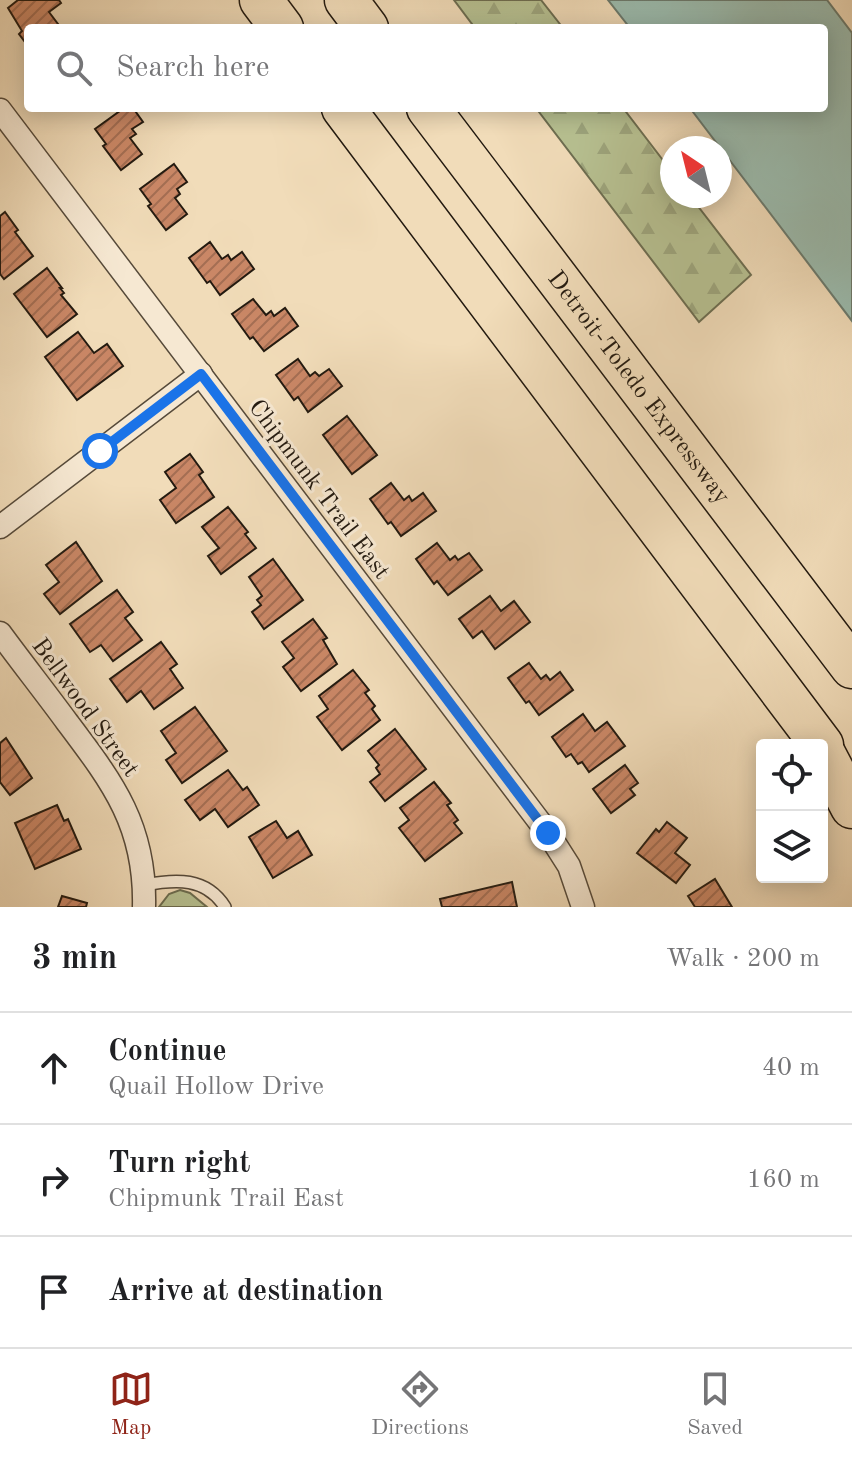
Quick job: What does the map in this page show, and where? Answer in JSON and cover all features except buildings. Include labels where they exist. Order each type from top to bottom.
[{"type":"highway","points":[[261,0],[279,24]]},
{"type":"highway","points":[[346,0],[364,24]]},
{"type":"highway","points":[[346,112],[816,739]]},
{"type":"highway","name":"Detroit-Toledo Expressway","points":[[431,112],[852,667]]},
{"type":"highway","points":[[828,754],[852,783]]},
{"type":"highway","points":[[828,760],[852,807]]},
{"type":"street","name":"Chipmunk Trail East","points":[[0,110],[548,833],[569,866],[583,907]]},
{"type":"street","points":[[0,527],[201,374]]},
{"type":"street","name":"Bellwood Street","points":[[0,633],[109,778],[125,806],[138,845],[144,896]]},
{"type":"lane","points":[[144,896],[175,879],[198,883],[217,895],[225,907]]},
{"type":"green space","points":[[454,0],[541,0],[560,24],[472,24]]},
{"type":"green space","points":[[539,112],[626,112],[660,156],[660,208],[699,208],[751,275],[699,322]]},
{"type":"green space","points":[[180,890],[190,893],[207,907],[159,907],[169,894]]},
{"type":"shaded area","points":[[608,0],[827,0],[852,33],[852,321],[732,163],[732,136],[711,136],[693,112],[828,112],[828,24],[627,24]]},
{"type":"route","points":[[100,451],[201,374],[548,833]]}]
